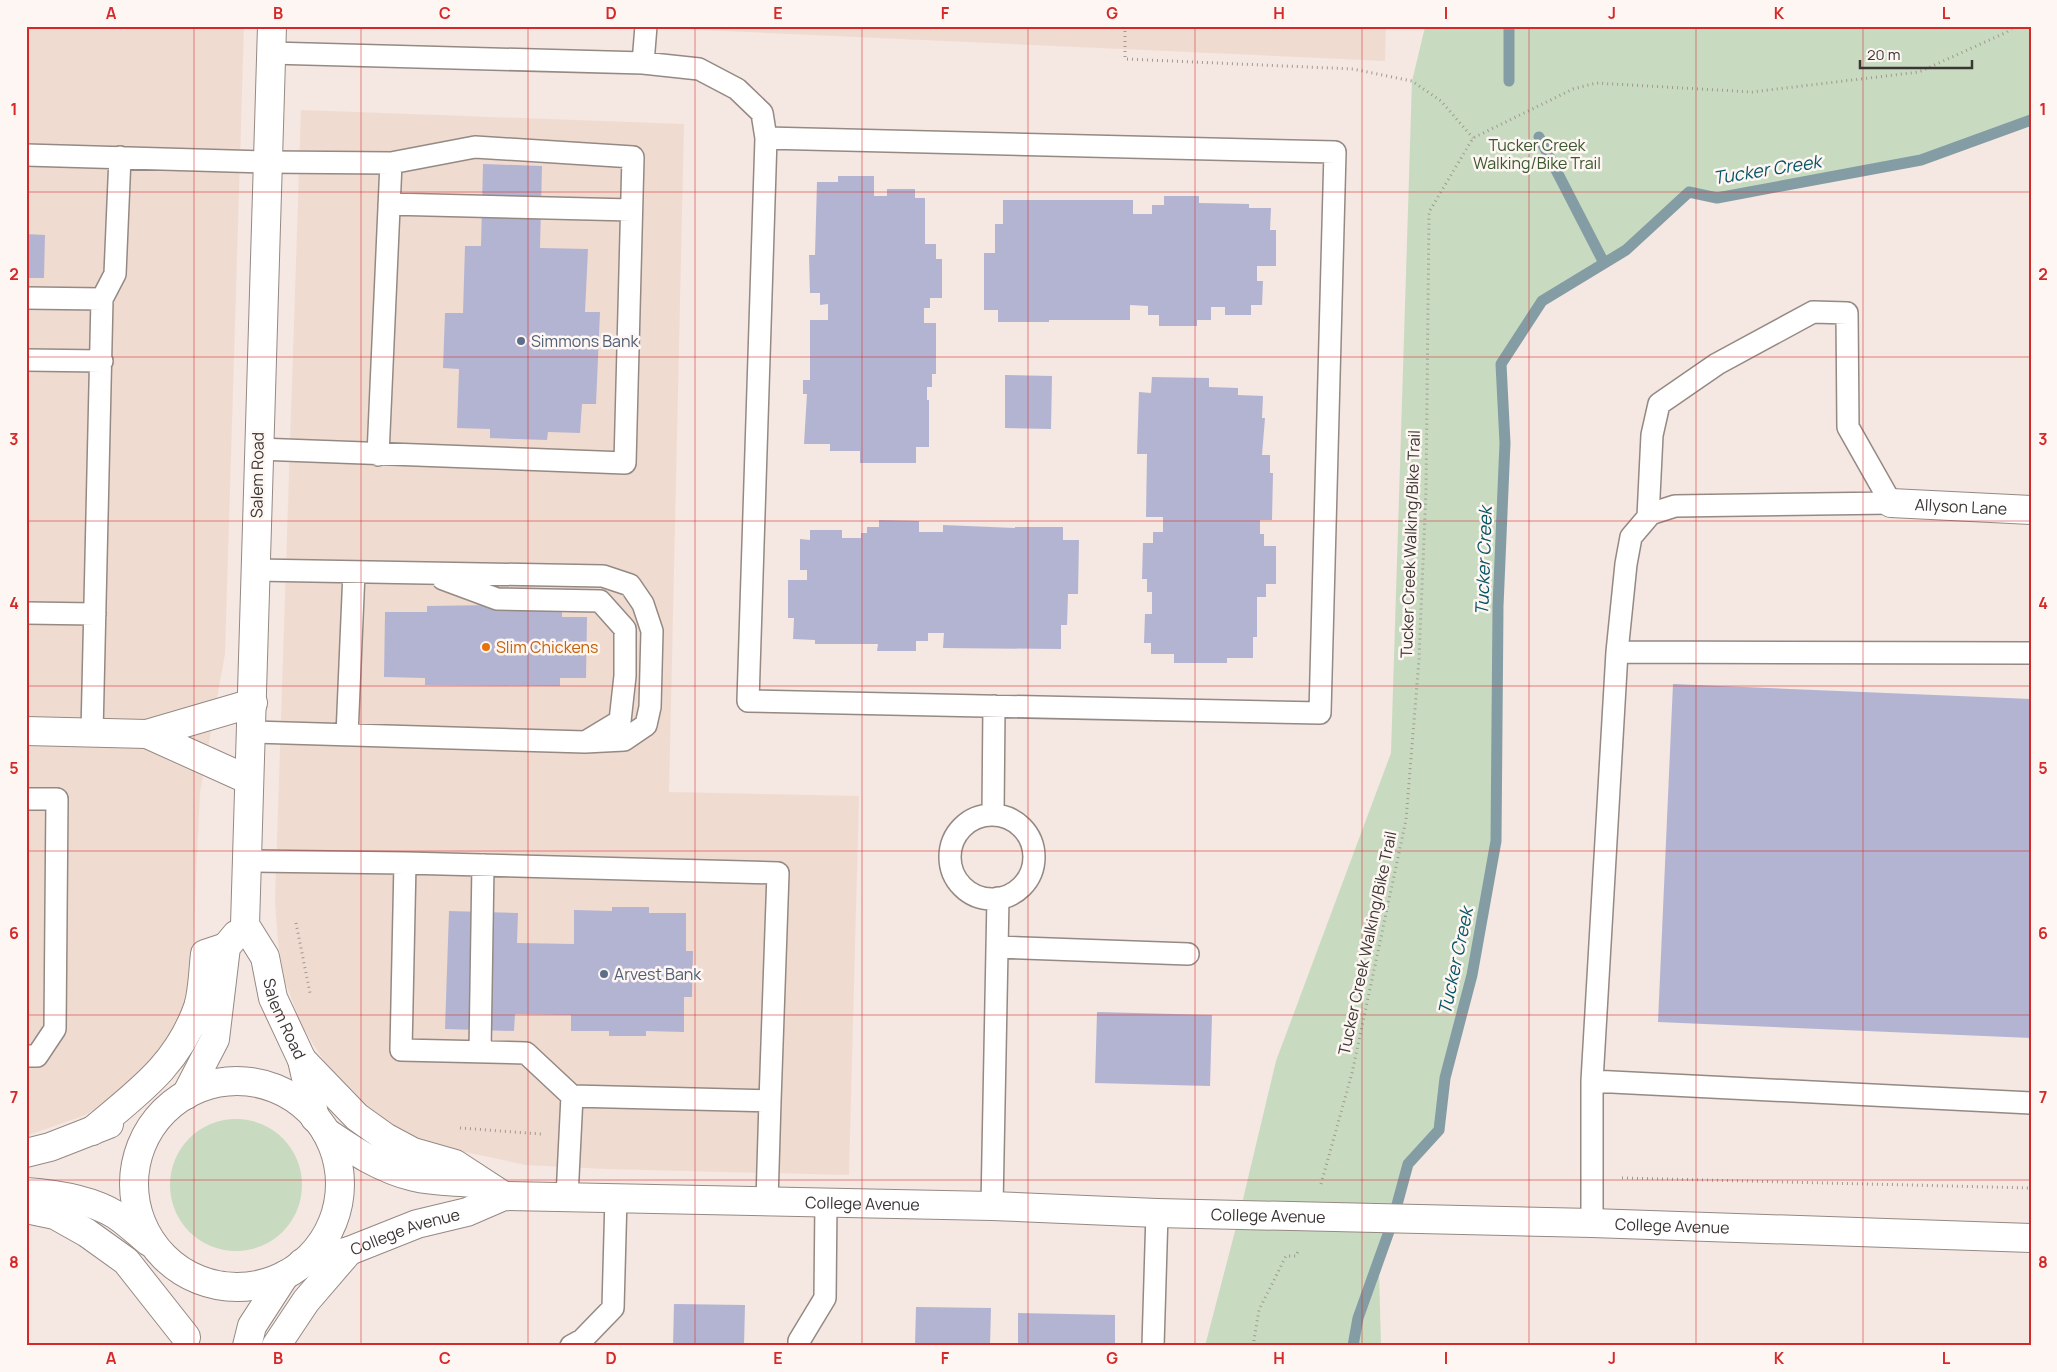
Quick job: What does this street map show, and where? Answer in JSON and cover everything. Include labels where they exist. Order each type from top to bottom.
[{"type":"street","name":"Salem Road","points":[[272,39],[266,162],[252,732],[245,925],[265,957],[273,998],[302,1060],[320,1125],[334,1151],[339,1171],[337,1206],[328,1231],[317,1249],[294,1269]]},
{"type":"street","name":"Allyson Lane","points":[[1891,503],[2031,510]]},
{"type":"street","points":[[26,731],[147,734],[252,703]]},
{"type":"street","points":[[147,734],[249,780]]},
{"type":"street","points":[[92,1131],[165,1068],[183,1041],[198,1006],[205,954],[226,947],[245,925]]},
{"type":"street","points":[[187,1341],[157,1250],[142,1227],[136,1208],[135,1166],[141,1146],[163,1112],[186,1095],[215,1039],[226,947]]},
{"type":"street","points":[[302,1060],[357,1117],[385,1137],[413,1152],[454,1164],[494,1190]]},
{"type":"street","name":"College Avenue","points":[[186,1095],[208,1086],[231,1082],[255,1083],[284,1094],[298,1102],[320,1125],[358,1154],[391,1170],[416,1177],[494,1190],[567,1197],[992,1206],[1157,1213],[1592,1223],[2031,1238]]},
{"type":"street","points":[[26,1153],[50,1147],[123,1118],[163,1112]]},
{"type":"street","name":"College Avenue","points":[[157,1250],[178,1269],[198,1280],[220,1286],[242,1287],[265,1283],[294,1269],[349,1251],[417,1224],[467,1212],[494,1190]]},
{"type":"street","points":[[26,1192],[52,1194],[100,1208],[115,1215],[157,1250]]},
{"type":"street","points":[[26,1209],[55,1215],[86,1232],[126,1261],[187,1341]]},
{"type":"street","points":[[276,1346],[306,1301],[349,1251]]},
{"type":"street","points":[[247,1346],[252,1326],[294,1269]]},
{"type":"lane","points":[[643,63],[646,26]]},
{"type":"lane","points":[[272,39],[643,63],[699,69],[738,89],[762,113],[766,138],[748,701],[1320,713],[1335,152],[766,138]]},
{"type":"lane","points":[[26,155],[266,162],[391,163],[475,147],[633,157],[625,463],[258,450]]},
{"type":"lane","points":[[92,733],[102,299],[115,274],[120,157]]},
{"type":"lane","points":[[378,455],[391,163]]},
{"type":"lane","points":[[388,204],[631,210]]},
{"type":"lane","points":[[26,298],[102,299]]},
{"type":"lane","points":[[1592,1223],[1592,1081],[1617,652],[1626,564],[1631,537],[1648,517],[1650,514],[1675,506],[1891,503],[1848,427],[1846,313],[1813,312],[1717,364],[1660,404],[1652,435],[1648,517]]},
{"type":"lane","points":[[26,360],[102,361]]},
{"type":"lane","points":[[252,732],[585,742],[624,740],[646,725],[650,707],[652,631],[643,604],[630,585],[604,576],[256,570]]},
{"type":"lane","points":[[347,735],[354,572]]},
{"type":"lane","points":[[428,573],[497,599],[600,600],[625,629],[625,676],[620,721],[585,742]]},
{"type":"lane","points":[[26,613],[95,614]]},
{"type":"lane","points":[[1617,652],[2031,654]]},
{"type":"lane","points":[[993,815],[994,706]]},
{"type":"lane","points":[[26,799],[57,799],[57,809],[55,1029],[37,1056],[26,1056]]},
{"type":"lane","points":[[993,815],[1007,818],[1019,825],[1030,841],[1034,861],[1030,874],[1022,886],[1012,894],[998,898],[980,896],[963,888],[951,866],[950,853],[960,830],[969,822],[993,815]]},
{"type":"lane","points":[[247,861],[405,863],[778,873],[767,1201]]},
{"type":"lane","points":[[405,863],[402,1050],[526,1053],[572,1096],[770,1101]]},
{"type":"lane","points":[[480,1052],[483,865]]},
{"type":"lane","points":[[992,1206],[998,898]]},
{"type":"lane","points":[[997,947],[1188,954]]},
{"type":"lane","points":[[1592,1081],[2031,1103]]},
{"type":"lane","points":[[567,1197],[572,1096]]},
{"type":"lane","points":[[571,1346],[582,1340],[613,1308],[616,1197]]},
{"type":"lane","points":[[799,1346],[799,1341],[824,1298],[826,1202]]},
{"type":"lane","points":[[1153,1346],[1157,1213]]},
{"type":"path","points":[[1126,26],[1125,59],[1353,69],[1412,81],[1442,101],[1473,138],[1573,89],[1596,83],[1752,92],[1919,72],[2007,32],[2014,26]]},
{"type":"path","name":"Tucker Creek Walking/Bike Trail","points":[[1253,1346],[1259,1310],[1286,1256],[1296,1256],[1318,1216],[1352,1073],[1406,820],[1419,659],[1426,492],[1429,212],[1473,138]]},
{"type":"path","points":[[1592,1177],[2031,1188]]},
{"type":"shaded area","points":[[26,26],[244,26],[225,654],[200,792],[192,965],[188,1004],[156,1059],[111,1100],[85,1115],[26,1136]]},
{"type":"shaded area","points":[[682,26],[1386,26],[1385,61],[682,29]]},
{"type":"shaded area","points":[[301,110],[684,124],[669,792],[859,796],[849,1175],[606,1169],[526,1165],[417,1142],[371,1115],[327,1066],[302,1026],[284,979],[278,942],[275,901]]},
{"type":"green space","name":"Tucker Creek Walking/Bike Trail","points":[[2031,26],[2031,120],[1921,160],[1717,198],[1689,192],[1626,250],[1542,301],[1501,364],[1505,443],[1498,606],[1496,841],[1472,975],[1445,1078],[1439,1130],[1408,1164],[1379,1271],[1381,1346],[1205,1346],[1239,1216],[1276,1061],[1391,753],[1412,81],[1425,27]]},
{"type":"green space","points":[[236,1119],[261,1124],[282,1139],[297,1160],[302,1185],[297,1210],[282,1231],[261,1246],[236,1251],[211,1246],[190,1231],[175,1210],[170,1185],[175,1160],[190,1139],[211,1124]]},
{"type":"building","name":"Simmons Bank","points":[[483,164],[542,166],[540,248],[588,249],[585,312],[600,312],[596,404],[582,404],[580,433],[548,432],[547,440],[490,438],[490,429],[457,428],[459,369],[443,368],[445,313],[463,313],[465,246],[481,246]]},
{"type":"building","points":[[838,176],[874,176],[874,196],[887,196],[887,189],[915,189],[915,198],[925,198],[925,244],[936,244],[936,259],[942,259],[942,298],[930,298],[930,308],[924,308],[924,323],[936,323],[936,374],[932,374],[932,387],[927,387],[927,400],[929,400],[929,447],[916,447],[916,463],[860,463],[860,451],[830,451],[830,444],[804,444],[807,394],[803,394],[803,380],[810,380],[810,320],[828,320],[828,304],[820,305],[820,293],[810,293],[809,255],[815,255],[817,182],[838,182]]},
{"type":"building","points":[[1164,196],[1199,196],[1199,203],[1249,204],[1249,208],[1271,208],[1270,230],[1276,230],[1276,266],[1257,266],[1257,281],[1263,281],[1262,305],[1251,305],[1251,315],[1225,315],[1225,307],[1211,307],[1211,320],[1197,320],[1197,326],[1159,326],[1159,315],[1148,315],[1148,306],[1130,305],[1130,320],[1049,320],[1049,322],[998,322],[998,310],[984,310],[984,253],[995,253],[995,224],[1003,224],[1003,200],[1133,200],[1133,214],[1152,214],[1152,205],[1164,205]]},
{"type":"building","points":[[26,234],[45,235],[44,278],[26,278]]},
{"type":"building","points":[[1005,375],[1052,376],[1051,429],[1005,428]]},
{"type":"building","points":[[1152,377],[1209,378],[1209,387],[1238,388],[1238,395],[1263,396],[1262,418],[1265,418],[1262,455],[1270,455],[1270,473],[1273,473],[1272,520],[1260,520],[1260,534],[1264,534],[1264,546],[1276,546],[1276,584],[1266,584],[1266,597],[1257,597],[1257,637],[1253,637],[1253,658],[1227,658],[1227,663],[1174,663],[1174,654],[1151,654],[1151,643],[1144,643],[1145,614],[1152,614],[1152,592],[1147,592],[1147,579],[1142,579],[1143,543],[1153,543],[1153,532],[1163,532],[1163,517],[1146,517],[1147,454],[1137,454],[1139,392],[1151,393]]},
{"type":"building","points":[[879,520],[919,521],[919,532],[943,532],[943,525],[1015,528],[1063,527],[1063,540],[1079,540],[1078,594],[1068,594],[1067,625],[1061,625],[1061,649],[943,648],[944,633],[928,633],[928,641],[916,641],[916,651],[877,651],[878,644],[815,644],[815,640],[793,639],[794,618],[788,618],[788,580],[807,580],[807,570],[800,570],[800,539],[810,540],[810,530],[842,530],[842,538],[861,538],[861,533],[867,533],[867,527],[879,527]]},
{"type":"building","name":"Slim Chickens","points":[[562,604],[562,617],[587,617],[586,678],[560,678],[560,686],[425,685],[425,678],[384,677],[385,612],[427,612],[427,606]]},
{"type":"building","points":[[1673,684],[2031,699],[2031,1038],[1658,1022]]},
{"type":"building","name":"Arvest Bank","points":[[612,907],[649,907],[649,913],[686,913],[686,951],[693,951],[692,997],[684,997],[684,1032],[646,1031],[646,1036],[609,1036],[609,1031],[571,1031],[571,1015],[515,1014],[514,1031],[445,1029],[449,911],[518,913],[517,943],[574,944],[574,910],[612,911]]},
{"type":"building","points":[[1097,1012],[1212,1015],[1210,1086],[1095,1083]]},
{"type":"building","points":[[674,1304],[745,1305],[744,1346],[673,1346]]},
{"type":"building","points":[[916,1307],[991,1308],[990,1346],[915,1346]]},
{"type":"building","points":[[1018,1313],[1115,1315],[1115,1346],[1018,1346]]},
{"type":"waterway","points":[[1509,26],[1509,81]]},
{"type":"waterway","name":"Tucker Creek","points":[[1353,1346],[1358,1318],[1392,1223],[1408,1164],[1439,1130],[1445,1078],[1472,975],[1496,841],[1498,606],[1505,443],[1501,364],[1542,301],[1626,250],[1689,192],[1717,198],[1921,160],[2031,120]]},
{"type":"waterway","points":[[1539,137],[1604,263]]},
{"type":"place","name":"Simmons Bank","points":[[521,341]]},
{"type":"place","name":"Slim Chickens","points":[[486,647]]},
{"type":"place","name":"Arvest Bank","points":[[604,974]]}]
